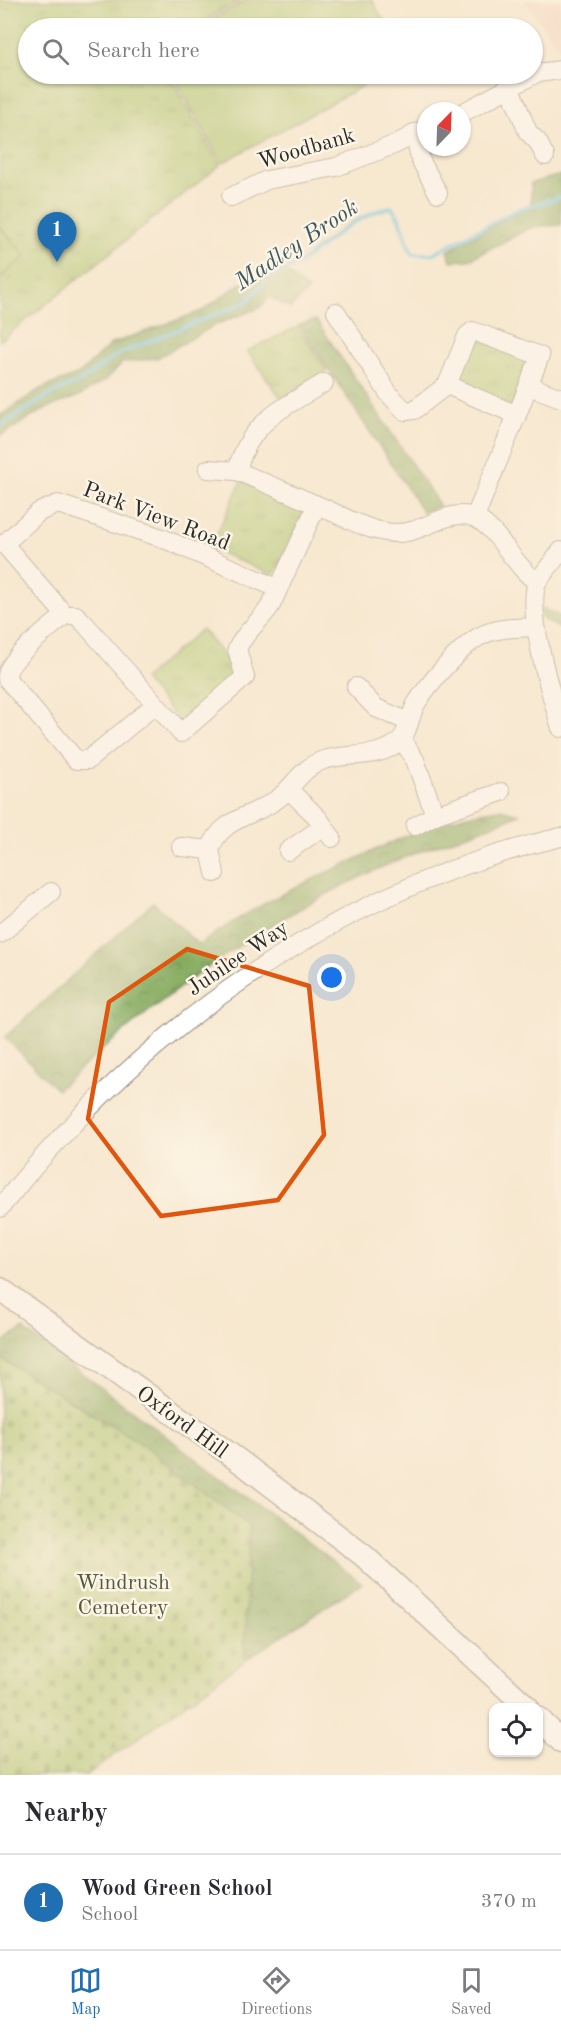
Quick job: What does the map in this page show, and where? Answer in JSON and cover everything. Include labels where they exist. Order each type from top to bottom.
[{"type":"main road","name":"Oxford Hill","points":[[0,1289],[242,1463],[364,1556],[524,1703]]},
{"type":"main road","points":[[543,1723],[561,1741]]},
{"type":"street","points":[[543,72],[561,70]]},
{"type":"street","points":[[471,109],[513,84]]},
{"type":"street","points":[[509,86],[528,132],[538,142],[545,156]]},
{"type":"street","name":"Woodbank","points":[[231,197],[267,180],[336,167],[396,144],[417,132]]},
{"type":"street","points":[[421,156],[421,161],[438,193]]},
{"type":"street","points":[[336,312],[389,393],[405,411],[414,410],[447,385],[467,336],[473,331],[540,357],[475,517]]},
{"type":"street","points":[[237,471],[244,448],[255,429],[324,383]]},
{"type":"street","points":[[447,385],[517,415]]},
{"type":"street","points":[[529,386],[561,398]]},
{"type":"street","points":[[208,469],[237,471],[391,534],[409,532],[461,515],[475,517],[485,524],[527,575],[537,582]]},
{"type":"street","name":"Park View Road","points":[[58,504],[162,538],[278,588],[262,620],[246,633],[237,649],[245,677],[181,733],[76,615],[65,615],[2,545],[39,512],[58,504]]},
{"type":"street","points":[[278,588],[316,505]]},
{"type":"street","points":[[561,550],[537,582],[534,600],[536,627],[561,728]]},
{"type":"street","points":[[65,615],[11,662],[6,673],[7,679],[76,760],[88,760],[155,705]]},
{"type":"street","points":[[214,873],[210,850],[220,831],[232,821],[268,804],[319,762],[379,752],[406,731],[421,697],[471,642],[498,629],[536,627]]},
{"type":"street","points":[[356,687],[376,708],[406,731],[435,815]]},
{"type":"street","points":[[288,789],[328,832],[288,850]]},
{"type":"street","points":[[415,826],[435,815],[501,792]]},
{"type":"street","name":"Jubilee Way","points":[[0,1208],[69,1126],[112,1083],[165,1037],[239,982],[314,935],[406,890],[493,856],[561,837]]},
{"type":"street","points":[[181,847],[210,850]]},
{"type":"street","points":[[0,934],[51,892]]},
{"type":"highlighted area","points":[[187,949],[309,986],[324,1135],[278,1200],[161,1216],[88,1119],[109,1002]]},
{"type":"shaded area","points":[[524,0],[561,0],[561,50],[543,26],[543,18],[537,18]]},
{"type":"green space","points":[[0,0],[241,0],[208,18],[18,18],[18,84],[174,84],[220,165],[0,341]]},
{"type":"green space","points":[[247,0],[372,0],[382,18],[214,18]]},
{"type":"green space","points":[[178,84],[366,84],[222,163]]},
{"type":"green space","points":[[561,175],[561,225],[532,227],[468,260],[451,261],[448,250],[517,212],[531,208],[531,183]]},
{"type":"green space","points":[[0,227],[26,256],[0,278]]},
{"type":"green space","points":[[280,267],[308,290],[290,308],[270,297],[259,308],[217,324],[157,358],[122,363],[106,380],[79,396],[45,409],[0,436],[0,416],[40,389],[79,374],[111,344],[202,311],[238,285]]},
{"type":"green space","points":[[316,320],[440,506],[423,512],[299,325]]},
{"type":"green space","points":[[297,327],[327,371],[281,398],[247,351]]},
{"type":"green space","points":[[476,337],[526,358],[530,365],[514,407],[457,382]]},
{"type":"green space","points":[[242,480],[300,506],[302,515],[275,573],[269,574],[210,548]]},
{"type":"green space","points":[[542,608],[561,617],[561,629],[541,618]]},
{"type":"green space","points":[[202,629],[238,674],[183,721],[179,721],[143,679]]},
{"type":"green space","points":[[500,809],[519,814],[396,861],[349,883],[259,933],[175,991],[134,1023],[57,1090],[5,1037],[153,902],[199,945],[274,898],[390,843],[443,822]]},
{"type":"green space","points":[[23,1329],[362,1583],[244,1661],[249,1526],[142,1444],[0,1358],[0,1344]]},
{"type":"green space","name":"Windrush Cemetery","points":[[0,1358],[142,1444],[249,1526],[244,1661],[87,1775],[0,1775]]},
{"type":"waterway","name":"Madley Brook","points":[[0,426],[46,397],[84,379],[118,354],[246,302],[268,279],[302,261],[350,224],[377,211],[391,207],[399,218],[413,254],[432,254],[517,210],[561,197]]},
{"type":"place","name":"Wood Green School","points":[[57,262]]}]
